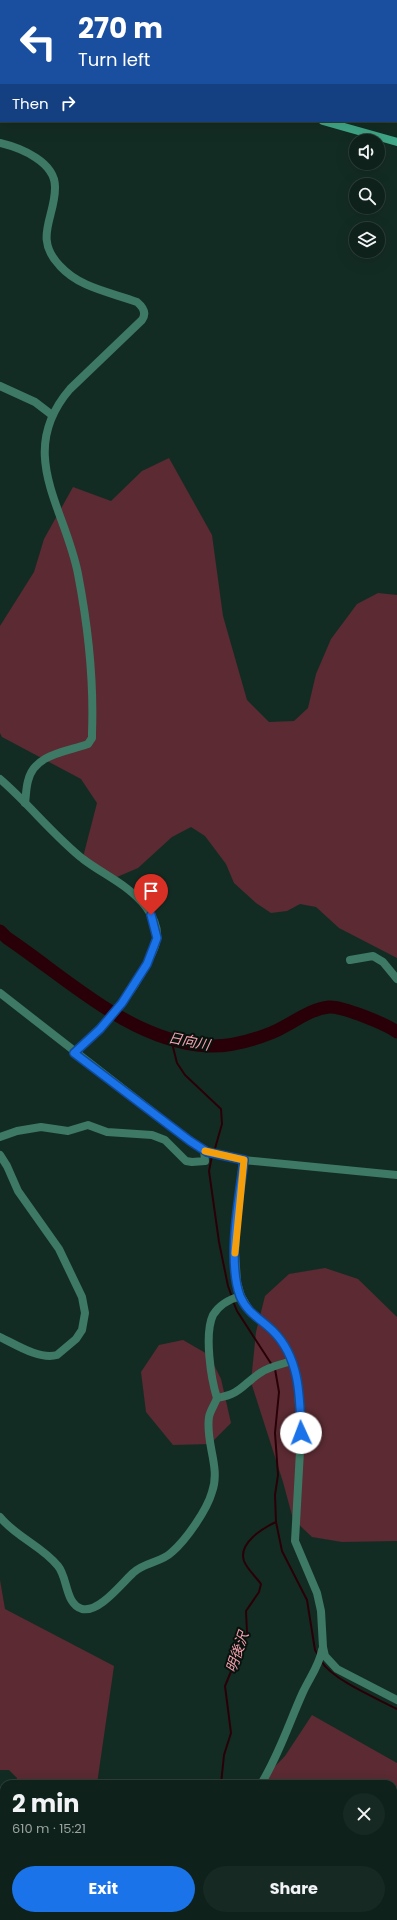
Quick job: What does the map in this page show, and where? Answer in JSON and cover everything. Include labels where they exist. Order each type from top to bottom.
[{"type":"main road","points":[[327,122],[397,142]]},
{"type":"street","points":[[0,143],[27,152],[39,160],[52,173],[55,188],[48,219],[46,237],[49,250],[59,266],[72,277],[92,288],[137,302],[142,306],[144,311],[144,317],[142,320],[59,401],[52,415],[45,440],[46,464],[60,521],[71,548],[77,570],[83,601],[91,671],[92,738],[88,744],[49,757],[35,766],[28,781],[25,803]]},
{"type":"street","points":[[0,386],[35,402],[52,415]]},
{"type":"street","points":[[0,779],[46,826],[84,859],[131,892],[151,915],[157,933],[156,943],[144,969],[122,1003],[100,1029],[74,1053]]},
{"type":"street","points":[[350,960],[373,956],[383,962],[397,979]]},
{"type":"street","points":[[0,993],[74,1053],[190,1141],[209,1152],[244,1160],[397,1176]]},
{"type":"street","points":[[0,1137],[17,1131],[41,1127],[68,1131],[88,1125],[107,1132],[152,1136],[165,1140],[186,1161],[205,1161],[209,1152]]},
{"type":"street","points":[[0,1155],[18,1190],[47,1230],[69,1267],[82,1297],[86,1313],[80,1334],[57,1355],[48,1357],[0,1337]]},
{"type":"street","points":[[244,1160],[235,1252],[237,1282],[240,1296],[251,1313],[280,1338],[292,1361],[297,1376],[301,1433],[295,1541],[317,1593],[321,1611],[325,1656],[337,1669],[397,1700]]},
{"type":"street","points":[[0,1517],[58,1566],[65,1578],[69,1597],[78,1607],[87,1609],[92,1608],[115,1591],[137,1569],[172,1553],[203,1512],[215,1484],[216,1474],[209,1417],[217,1398],[213,1384],[210,1359],[210,1334],[214,1315],[223,1304],[240,1296]]},
{"type":"street","points":[[217,1398],[230,1396],[240,1390],[261,1372],[292,1361]]},
{"type":"street","points":[[264,1780],[278,1755],[307,1683],[320,1662],[323,1647]]},
{"type":"shaded area","points":[[169,458],[212,535],[223,616],[247,700],[269,722],[294,721],[308,708],[316,674],[331,639],[357,604],[378,593],[397,595],[397,958],[339,928],[316,907],[300,904],[287,911],[271,913],[256,903],[234,883],[226,864],[205,836],[191,827],[172,837],[138,868],[117,877],[82,861],[97,803],[81,779],[2,737],[0,733],[0,626],[34,572],[44,539],[73,487],[111,501],[142,471]]},
{"type":"shaded area","points":[[325,1268],[358,1279],[397,1317],[397,1541],[342,1542],[312,1537],[293,1519],[283,1482],[251,1382],[256,1332],[265,1296],[289,1274]]},
{"type":"shaded area","points":[[183,1340],[209,1355],[221,1379],[231,1423],[210,1444],[173,1445],[146,1412],[141,1372],[159,1345]]},
{"type":"shaded area","points":[[0,1580],[5,1609],[114,1666],[98,1780],[17,1780],[17,1778],[9,1770],[0,1770]]},
{"type":"shaded area","points":[[312,1715],[397,1763],[397,1780],[262,1780],[285,1756]]},
{"type":"waterway","name":"日向川","points":[[0,931],[7,938],[101,1005],[152,1033],[179,1042],[207,1046],[223,1046],[239,1043],[256,1039],[278,1030],[307,1014],[321,1008],[329,1007],[344,1009],[364,1016],[397,1032]]},
{"type":"waterway","points":[[171,1039],[177,1063],[185,1075],[221,1109],[222,1124],[214,1152]]},
{"type":"waterway","points":[[212,1156],[209,1171],[219,1242],[228,1286],[232,1297]]},
{"type":"waterway","points":[[233,1301],[237,1311],[272,1365]]},
{"type":"waterway","name":"明後沢","points":[[275,1369],[279,1392],[275,1433],[278,1475],[275,1495],[276,1522],[282,1551],[307,1600],[315,1650],[318,1655]]},
{"type":"waterway","name":"明後沢","points":[[221,1780],[224,1755],[231,1733],[225,1686],[247,1633],[246,1611],[259,1592],[261,1584],[245,1564],[243,1554],[248,1542],[253,1537],[276,1522]]},
{"type":"waterway","points":[[321,1661],[327,1668],[345,1682],[397,1709]]},
{"type":"slow traffic","points":[[205,1151],[244,1160],[236,1229],[235,1253]]},
{"type":"route","points":[[151,915],[154,920],[157,938],[153,952],[147,964],[122,1003],[100,1029],[74,1053],[190,1141],[207,1152],[244,1160],[236,1229],[235,1252],[237,1282],[240,1296],[251,1313],[265,1323],[280,1338],[290,1356],[297,1376],[301,1433]]}]
